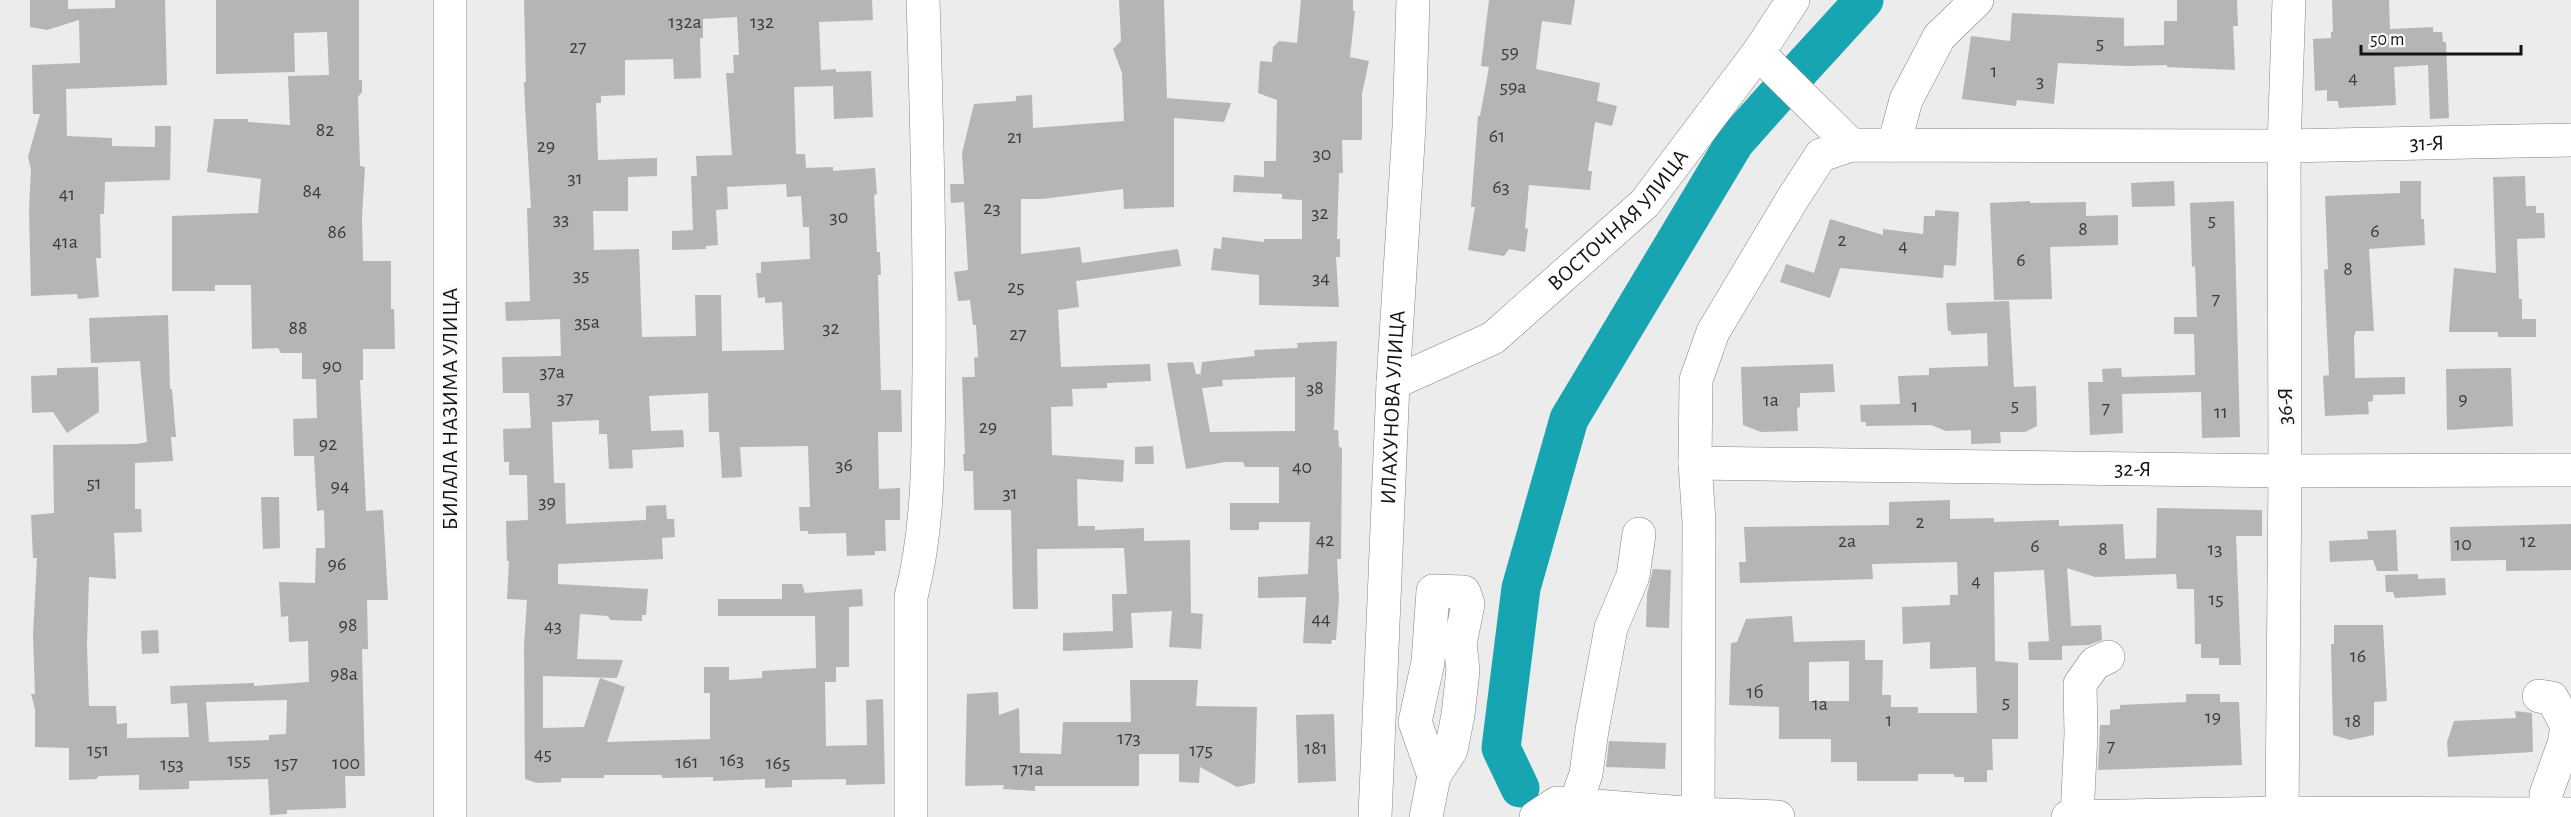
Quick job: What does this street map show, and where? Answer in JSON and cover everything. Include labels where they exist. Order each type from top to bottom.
[{"type":"street","name":"БИЛАЛА НАЗИМА УЛИЦА","points":[[450,0],[450,817]]},
{"type":"street","points":[[911,817],[911,597],[920,563],[928,471],[929,241],[923,0]]},
{"type":"street","name":"ИЛАХУНОВА УЛИЦА","points":[[1375,817],[1393,383],[1409,127],[1413,0]]},
{"type":"street","name":"ВОСТОЧНАЯ УЛИЦА","points":[[1393,383],[1493,338],[1645,203],[1758,53],[1793,0]]},
{"type":"street","points":[[1894,145],[1906,100],[1939,37],[1977,0]]},
{"type":"street","name":"36-Я","points":[[2282,813],[2285,471],[2284,146],[2289,0]]},
{"type":"street","points":[[1758,53],[1851,145]]},
{"type":"street","name":"31-Я","points":[[1698,814],[1699,522],[1695,463],[1696,380],[1713,332],[1735,291],[1821,154],[1851,145],[2284,146],[2571,140]]},
{"type":"street","name":"32-Я","points":[[1695,463],[2285,471],[2571,470]]},
{"type":"street","points":[[1556,808],[1586,774],[1611,628],[1634,576],[1639,534]]},
{"type":"street","points":[[2077,817],[2081,734],[2080,684],[2095,663],[2108,657]]},
{"type":"street","points":[[2539,696],[2552,698],[2567,726],[2564,744],[2546,794],[2558,814]]},
{"type":"street","points":[[1426,817],[1434,776]]},
{"type":"street","points":[[1556,808],[1778,817]]},
{"type":"street","points":[[2068,817],[2282,813],[2558,814]]},
{"type":"building","points":[[30,0],[68,0],[68,9],[115,8],[115,0],[165,0],[167,85],[66,89],[67,136],[112,138],[112,146],[155,147],[155,126],[171,126],[170,180],[105,182],[104,214],[100,214],[101,258],[96,258],[99,297],[78,299],[77,294],[31,296],[29,210],[31,169],[28,157],[40,114],[33,114],[32,65],[80,63],[79,20],[47,30],[30,27]]},
{"type":"building","points":[[216,0],[359,0],[359,80],[362,80],[362,92],[358,97],[360,166],[365,167],[362,217],[363,261],[391,261],[391,309],[394,309],[395,349],[363,349],[363,380],[360,380],[366,511],[383,510],[388,600],[367,600],[368,649],[362,649],[365,776],[345,776],[346,808],[287,810],[287,814],[270,815],[268,779],[189,781],[189,789],[139,790],[139,775],[99,776],[96,779],[69,780],[69,748],[35,747],[35,709],[31,694],[35,694],[33,635],[37,558],[33,558],[31,515],[54,513],[53,445],[147,442],[140,361],[91,363],[89,318],[168,315],[170,389],[172,389],[176,437],[171,437],[173,461],[135,463],[135,509],[141,509],[142,532],[114,533],[116,579],[89,577],[87,645],[89,706],[116,706],[117,724],[127,723],[127,738],[189,737],[187,703],[171,704],[170,686],[254,683],[254,686],[309,682],[308,641],[289,642],[288,616],[281,617],[279,582],[315,583],[316,548],[325,548],[324,510],[317,511],[314,456],[294,456],[293,419],[317,418],[316,379],[302,379],[302,353],[281,353],[278,348],[252,349],[251,285],[215,285],[215,291],[172,291],[172,216],[258,213],[261,179],[207,172],[214,119],[248,119],[248,122],[290,125],[288,76],[329,75],[327,32],[294,33],[295,72],[216,74]],"holes":[[[287,700],[286,734],[269,735],[269,740],[209,742],[206,702]]]},
{"type":"building","points":[[524,0],[872,0],[873,20],[819,22],[821,70],[871,71],[873,117],[834,119],[833,86],[794,87],[796,154],[805,154],[806,168],[833,167],[833,171],[875,168],[877,252],[880,252],[881,275],[878,275],[881,390],[901,390],[902,432],[878,432],[879,489],[900,488],[900,520],[885,520],[886,551],[875,551],[875,555],[847,556],[846,533],[808,534],[808,531],[800,531],[799,507],[810,507],[808,446],[740,447],[742,477],[722,478],[719,432],[709,432],[708,393],[649,396],[651,431],[683,430],[684,447],[632,450],[633,468],[609,469],[607,434],[599,434],[599,420],[552,422],[554,483],[565,483],[566,524],[646,520],[646,506],[666,505],[667,519],[674,519],[675,537],[662,538],[663,559],[558,564],[558,584],[648,589],[646,615],[642,615],[642,621],[610,620],[608,616],[580,614],[577,659],[623,660],[617,678],[543,676],[543,728],[584,727],[600,678],[625,687],[607,742],[710,739],[710,693],[704,693],[704,667],[729,667],[729,680],[762,678],[762,671],[816,668],[815,616],[718,616],[718,599],[782,599],[782,584],[802,584],[805,593],[862,589],[863,606],[849,607],[849,667],[836,667],[836,682],[825,682],[826,746],[867,745],[866,700],[883,699],[885,784],[846,785],[846,779],[792,780],[792,787],[765,788],[765,779],[713,781],[713,777],[662,778],[662,775],[604,775],[604,778],[561,778],[561,782],[537,783],[525,779],[524,646],[527,600],[507,599],[509,561],[507,561],[506,521],[528,520],[527,475],[509,475],[509,462],[504,462],[503,429],[531,428],[529,393],[503,393],[502,357],[561,356],[560,319],[506,321],[505,302],[530,301],[527,208],[531,208],[524,82],[526,82]],"holes":[[[737,17],[739,55],[733,55],[734,73],[726,73],[732,155],[696,156],[697,176],[691,176],[693,230],[672,231],[672,250],[706,249],[706,246],[718,245],[716,210],[728,209],[727,187],[786,184],[787,197],[801,196],[803,227],[809,227],[810,259],[761,262],[761,273],[756,273],[758,298],[765,297],[765,303],[782,302],[784,350],[722,351],[721,295],[695,295],[696,336],[642,337],[639,249],[594,250],[593,211],[628,211],[628,177],[657,176],[657,158],[598,160],[596,103],[601,103],[601,96],[625,95],[625,60],[673,59],[674,79],[701,78],[700,38],[703,38],[703,19]]]},
{"type":"building","points":[[1119,0],[1164,0],[1167,98],[1231,103],[1224,122],[1174,118],[1174,207],[1124,209],[1123,189],[1042,199],[1021,199],[1021,254],[1080,247],[1082,263],[1178,249],[1181,266],[1076,281],[1079,307],[1058,310],[1061,367],[1150,364],[1151,381],[1107,383],[1107,388],[1072,389],[1073,406],[1051,407],[1052,455],[1124,460],[1123,482],[1077,479],[1078,526],[1095,526],[1095,530],[1144,528],[1144,541],[1190,540],[1191,613],[1203,614],[1201,649],[1169,647],[1172,611],[1131,613],[1133,648],[1063,651],[1063,633],[1113,631],[1112,594],[1127,594],[1124,548],[1037,549],[1038,609],[1013,609],[1011,510],[974,510],[973,471],[964,471],[962,377],[975,377],[974,358],[978,357],[976,325],[973,325],[970,300],[958,301],[954,272],[968,270],[964,202],[951,203],[950,184],[964,184],[962,153],[974,104],[1016,101],[1016,96],[1032,95],[1033,128],[1124,121],[1122,73],[1113,49],[1121,41]]},
{"type":"building","points":[[1301,0],[1353,0],[1353,11],[1355,11],[1350,57],[1369,61],[1362,94],[1362,140],[1342,140],[1343,173],[1339,173],[1337,239],[1340,239],[1340,257],[1336,257],[1339,307],[1259,305],[1259,275],[1211,270],[1214,248],[1221,249],[1222,237],[1264,242],[1264,239],[1302,239],[1302,200],[1282,199],[1282,194],[1233,192],[1234,175],[1264,177],[1264,161],[1276,161],[1277,100],[1258,93],[1260,61],[1272,62],[1273,47],[1279,41],[1297,43]]},
{"type":"building","points":[[1489,0],[1575,0],[1571,25],[1542,21],[1536,69],[1600,83],[1597,101],[1617,106],[1612,126],[1595,122],[1588,171],[1592,171],[1590,190],[1529,185],[1525,252],[1509,249],[1504,256],[1468,250],[1475,207],[1471,207],[1478,116],[1480,116],[1489,67],[1481,66]]},
{"type":"building","points":[[2177,0],[2237,0],[2238,26],[2233,26],[2235,70],[2167,67],[2167,65],[2058,63],[2054,104],[2017,100],[2016,106],[1962,99],[1971,36],[2010,41],[2012,13],[2124,18],[2124,46],[2164,45],[2164,21],[2177,21]]},
{"type":"building","points":[[2332,0],[2389,0],[2390,29],[2433,27],[2433,32],[2442,32],[2443,42],[2446,42],[2449,118],[2430,119],[2428,65],[2394,67],[2396,105],[2339,108],[2338,101],[2327,101],[2327,90],[2315,91],[2313,39],[2331,38],[2331,32],[2333,32]]},
{"type":"building","points":[[2525,176],[2526,206],[2536,206],[2536,213],[2544,213],[2545,238],[2517,239],[2522,319],[2536,319],[2536,337],[2498,337],[2498,332],[2449,332],[2454,268],[2496,273],[2493,177]]},
{"type":"building","points":[[2174,181],[2175,206],[2132,207],[2131,183]]},
{"type":"building","points":[[2400,181],[2421,181],[2421,219],[2424,219],[2425,245],[2369,249],[2374,331],[2356,331],[2354,336],[2355,378],[2405,377],[2405,394],[2373,395],[2373,401],[2368,402],[2369,414],[2325,416],[2323,376],[2329,375],[2324,270],[2328,269],[2325,196],[2400,193]]},
{"type":"building","points":[[2030,201],[2030,203],[2086,202],[2086,216],[2118,215],[2118,245],[2050,247],[2052,299],[1994,300],[1990,203]]},
{"type":"building","points":[[2234,201],[2240,437],[2202,438],[2201,392],[2122,394],[2123,433],[2090,435],[2088,382],[2103,382],[2102,369],[2121,368],[2122,377],[2195,375],[2194,334],[2174,334],[2174,317],[2197,317],[2195,266],[2192,267],[2190,203]]},
{"type":"building","points":[[1935,210],[1959,212],[1956,266],[1944,265],[1943,278],[1840,268],[1830,298],[1780,282],[1786,264],[1814,273],[1830,219],[1883,235],[1883,229],[1923,234],[1924,216],[1935,216]]},
{"type":"building","points":[[2009,301],[2014,387],[2036,386],[2037,426],[2025,432],[2000,432],[2001,443],[1971,444],[1971,430],[1946,431],[1931,425],[1866,426],[1866,422],[1861,422],[1860,405],[1900,404],[1898,376],[1929,375],[1929,368],[1988,366],[1987,333],[1951,335],[1951,331],[1948,331],[1946,303]]},
{"type":"building","points":[[1337,341],[1334,430],[1338,430],[1339,447],[1342,448],[1341,559],[1337,559],[1339,598],[1336,640],[1332,640],[1331,644],[1303,643],[1306,597],[1258,598],[1258,577],[1308,574],[1310,522],[1259,522],[1259,530],[1230,530],[1230,503],[1279,503],[1279,467],[1245,467],[1243,462],[1225,462],[1186,469],[1167,363],[1193,362],[1196,374],[1200,374],[1200,377],[1202,362],[1255,356],[1254,350],[1298,348],[1297,343]],"holes":[[[1295,377],[1295,431],[1210,432],[1202,388],[1223,386],[1222,380]]]},
{"type":"building","points":[[1833,364],[1835,392],[1800,393],[1800,407],[1797,408],[1798,431],[1761,432],[1743,425],[1741,367]]},
{"type":"building","points":[[98,367],[99,412],[67,433],[53,412],[32,413],[31,376],[57,375],[57,368]]},
{"type":"building","points":[[2511,368],[2513,426],[2447,430],[2446,369]]},
{"type":"building","points":[[1153,446],[1154,464],[1135,464],[1135,447]]},
{"type":"building","points":[[261,497],[279,497],[280,548],[263,549]]},
{"type":"building","points":[[1950,500],[1950,519],[1994,518],[1994,522],[2059,520],[2059,526],[2123,524],[2125,559],[2156,558],[2157,508],[2262,510],[2262,536],[2236,536],[2241,665],[2219,665],[2219,658],[2201,658],[2201,644],[2195,644],[2194,589],[2177,589],[2176,574],[2095,577],[2067,568],[2071,626],[2101,625],[2102,640],[2089,645],[2062,646],[2062,660],[2029,660],[2028,642],[2049,641],[2044,570],[1994,572],[1995,661],[2018,663],[2018,739],[1992,739],[1993,770],[1987,770],[1987,782],[1964,782],[1964,777],[1954,777],[1954,774],[1918,774],[1918,781],[1857,781],[1857,762],[1831,762],[1831,739],[1779,739],[1779,707],[1729,705],[1731,643],[1737,642],[1746,619],[1792,616],[1794,642],[1865,640],[1865,660],[1883,660],[1882,695],[1891,695],[1891,707],[1918,707],[1918,713],[1977,713],[1976,667],[1930,669],[1930,642],[1903,644],[1902,607],[1950,605],[1950,595],[1958,595],[1957,562],[1872,564],[1873,579],[1740,583],[1739,562],[1746,562],[1744,527],[1889,525],[1889,502]],"holes":[[[1849,661],[1849,701],[1809,701],[1809,662]]]},
{"type":"building","points":[[2571,524],[2571,570],[2506,571],[2506,560],[2451,561],[2450,527]]},
{"type":"building","points":[[2396,530],[2398,571],[2377,571],[2373,560],[2330,562],[2329,541],[2368,539],[2367,531]]},
{"type":"building","points":[[1653,569],[1671,570],[1669,628],[1646,627],[1647,594]]},
{"type":"building","points":[[2418,574],[2418,579],[2445,578],[2446,595],[2395,598],[2393,592],[2386,592],[2385,575]]},
{"type":"building","points":[[2334,625],[2383,625],[2387,701],[2374,702],[2374,735],[2350,740],[2333,735],[2331,644],[2334,644]]},
{"type":"building","points":[[158,630],[159,653],[142,654],[141,631]]},
{"type":"building","points":[[1130,680],[1198,680],[1196,706],[1257,707],[1255,783],[1237,787],[1200,767],[1199,783],[1179,782],[1179,754],[1139,754],[1139,786],[1035,786],[1035,791],[1003,789],[1004,785],[965,786],[967,694],[998,692],[999,715],[1019,708],[1020,753],[1061,754],[1063,722],[1131,722]]},
{"type":"building","points":[[2186,694],[2220,694],[2220,702],[2239,702],[2242,765],[2098,770],[2100,725],[2110,725],[2110,710],[2120,709],[2120,705],[2186,702]]},
{"type":"building","points":[[2515,711],[2532,713],[2533,752],[2448,757],[2447,742],[2454,721],[2516,718]]},
{"type":"building","points":[[1334,714],[1336,781],[1298,783],[1296,715]]},
{"type":"building","points":[[1609,741],[1666,743],[1665,769],[1606,767]]},
{"type":"waterway","points":[[1800,70],[1864,0]]},
{"type":"waterway","points":[[1520,788],[1501,748],[1521,588],[1569,419],[1735,142],[1776,96]]}]
